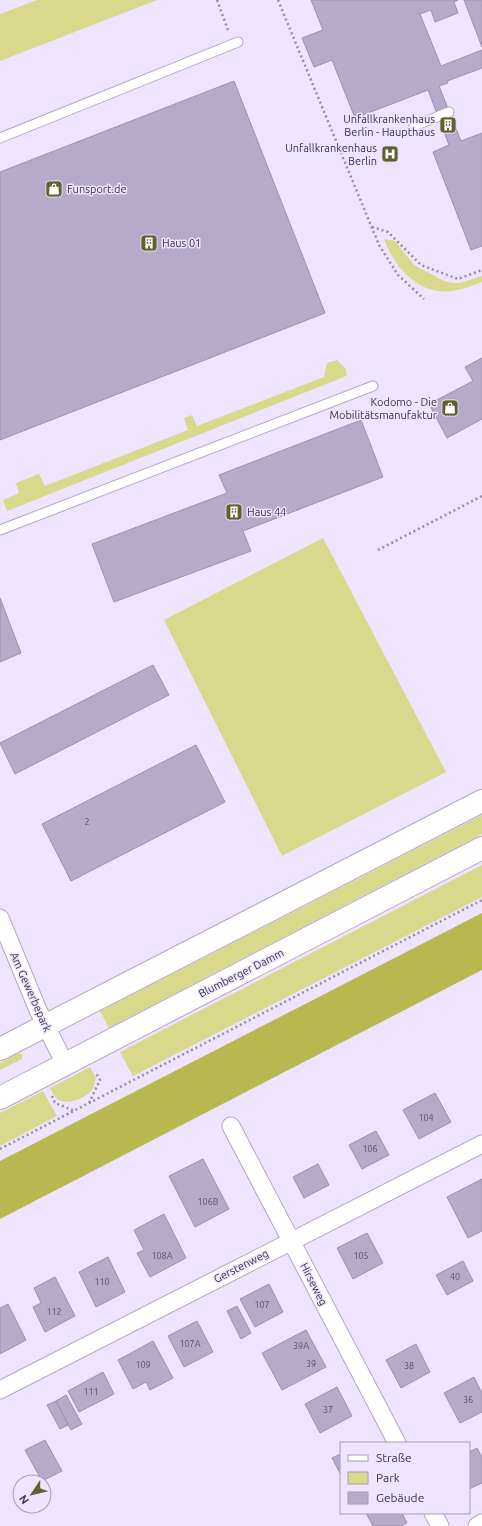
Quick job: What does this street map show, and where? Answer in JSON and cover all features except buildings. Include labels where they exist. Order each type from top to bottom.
[{"type":"main road","points":[[0,1049],[482,801]]},
{"type":"main road","name":"Blumberger Damm","points":[[0,1098],[482,848]]},
{"type":"street","name":"Am Gewerbepark","points":[[0,918],[45,1026],[65,1064]]},
{"type":"street","name":"Hirseweg","points":[[231,1126],[396,1442]]},
{"type":"street","name":"Gerstenweg","points":[[0,1390],[291,1240],[482,1144]]},
{"type":"street","points":[[434,1514],[440,1526]]},
{"type":"street","points":[[477,1526],[482,1523]]},
{"type":"lane","points":[[0,138],[235,43]]},
{"type":"lane","points":[[414,126],[449,112]]},
{"type":"lane","points":[[0,530],[374,386]]},
{"type":"path","points":[[217,0],[235,43]]},
{"type":"path","points":[[278,0],[379,245],[398,275],[424,299]]},
{"type":"path","points":[[372,227],[388,232],[421,265],[458,279],[482,270]]},
{"type":"path","points":[[378,550],[482,496]]},
{"type":"path","points":[[0,1149],[482,900]]},
{"type":"path","points":[[89,1103],[100,1080],[95,1071]]},
{"type":"path","points":[[48,1090],[55,1103],[75,1110]]},
{"type":"green space","points":[[37,0],[157,0],[0,61],[0,14]]},
{"type":"green space","points":[[384,239],[395,241],[414,265],[444,281],[460,283],[482,276],[482,282],[452,291],[429,289],[418,284],[401,269],[394,260]]},
{"type":"green space","points":[[337,360],[346,369],[347,375],[344,377],[7,511],[3,500],[19,493],[16,483],[39,474],[45,486],[188,430],[184,418],[192,415],[197,426],[324,377],[327,363]]},
{"type":"green space","points":[[323,538],[446,772],[282,856],[164,620]]},
{"type":"green space","points":[[482,815],[482,834],[109,1028],[100,1011]]},
{"type":"green space","points":[[482,865],[482,897],[133,1076],[120,1052]]},
{"type":"green space","points":[[19,1053],[23,1055],[22,1059],[0,1070],[0,1063]]},
{"type":"green space","points":[[90,1067],[96,1078],[93,1089],[89,1093],[80,1099],[70,1102],[57,1099],[50,1088]]},
{"type":"green space","points":[[43,1091],[57,1116],[0,1146],[0,1113]]},
{"type":"shaded area","points":[[482,913],[482,970],[0,1219],[0,1161]]},
{"type":"place","name":"Unfallkrankenhaus Berlin - Haupthaus","points":[[448,125]]},
{"type":"place","name":"Unfallkrankenhaus Berlin","points":[[390,154]]},
{"type":"place","name":"Funsport.de","points":[[54,189]]},
{"type":"place","name":"Haus 01","points":[[149,243]]},
{"type":"place","name":"Kodomo - Die Mobilitätsmanufaktur","points":[[450,408]]},
{"type":"place","name":"Haus 44","points":[[234,512]]}]
